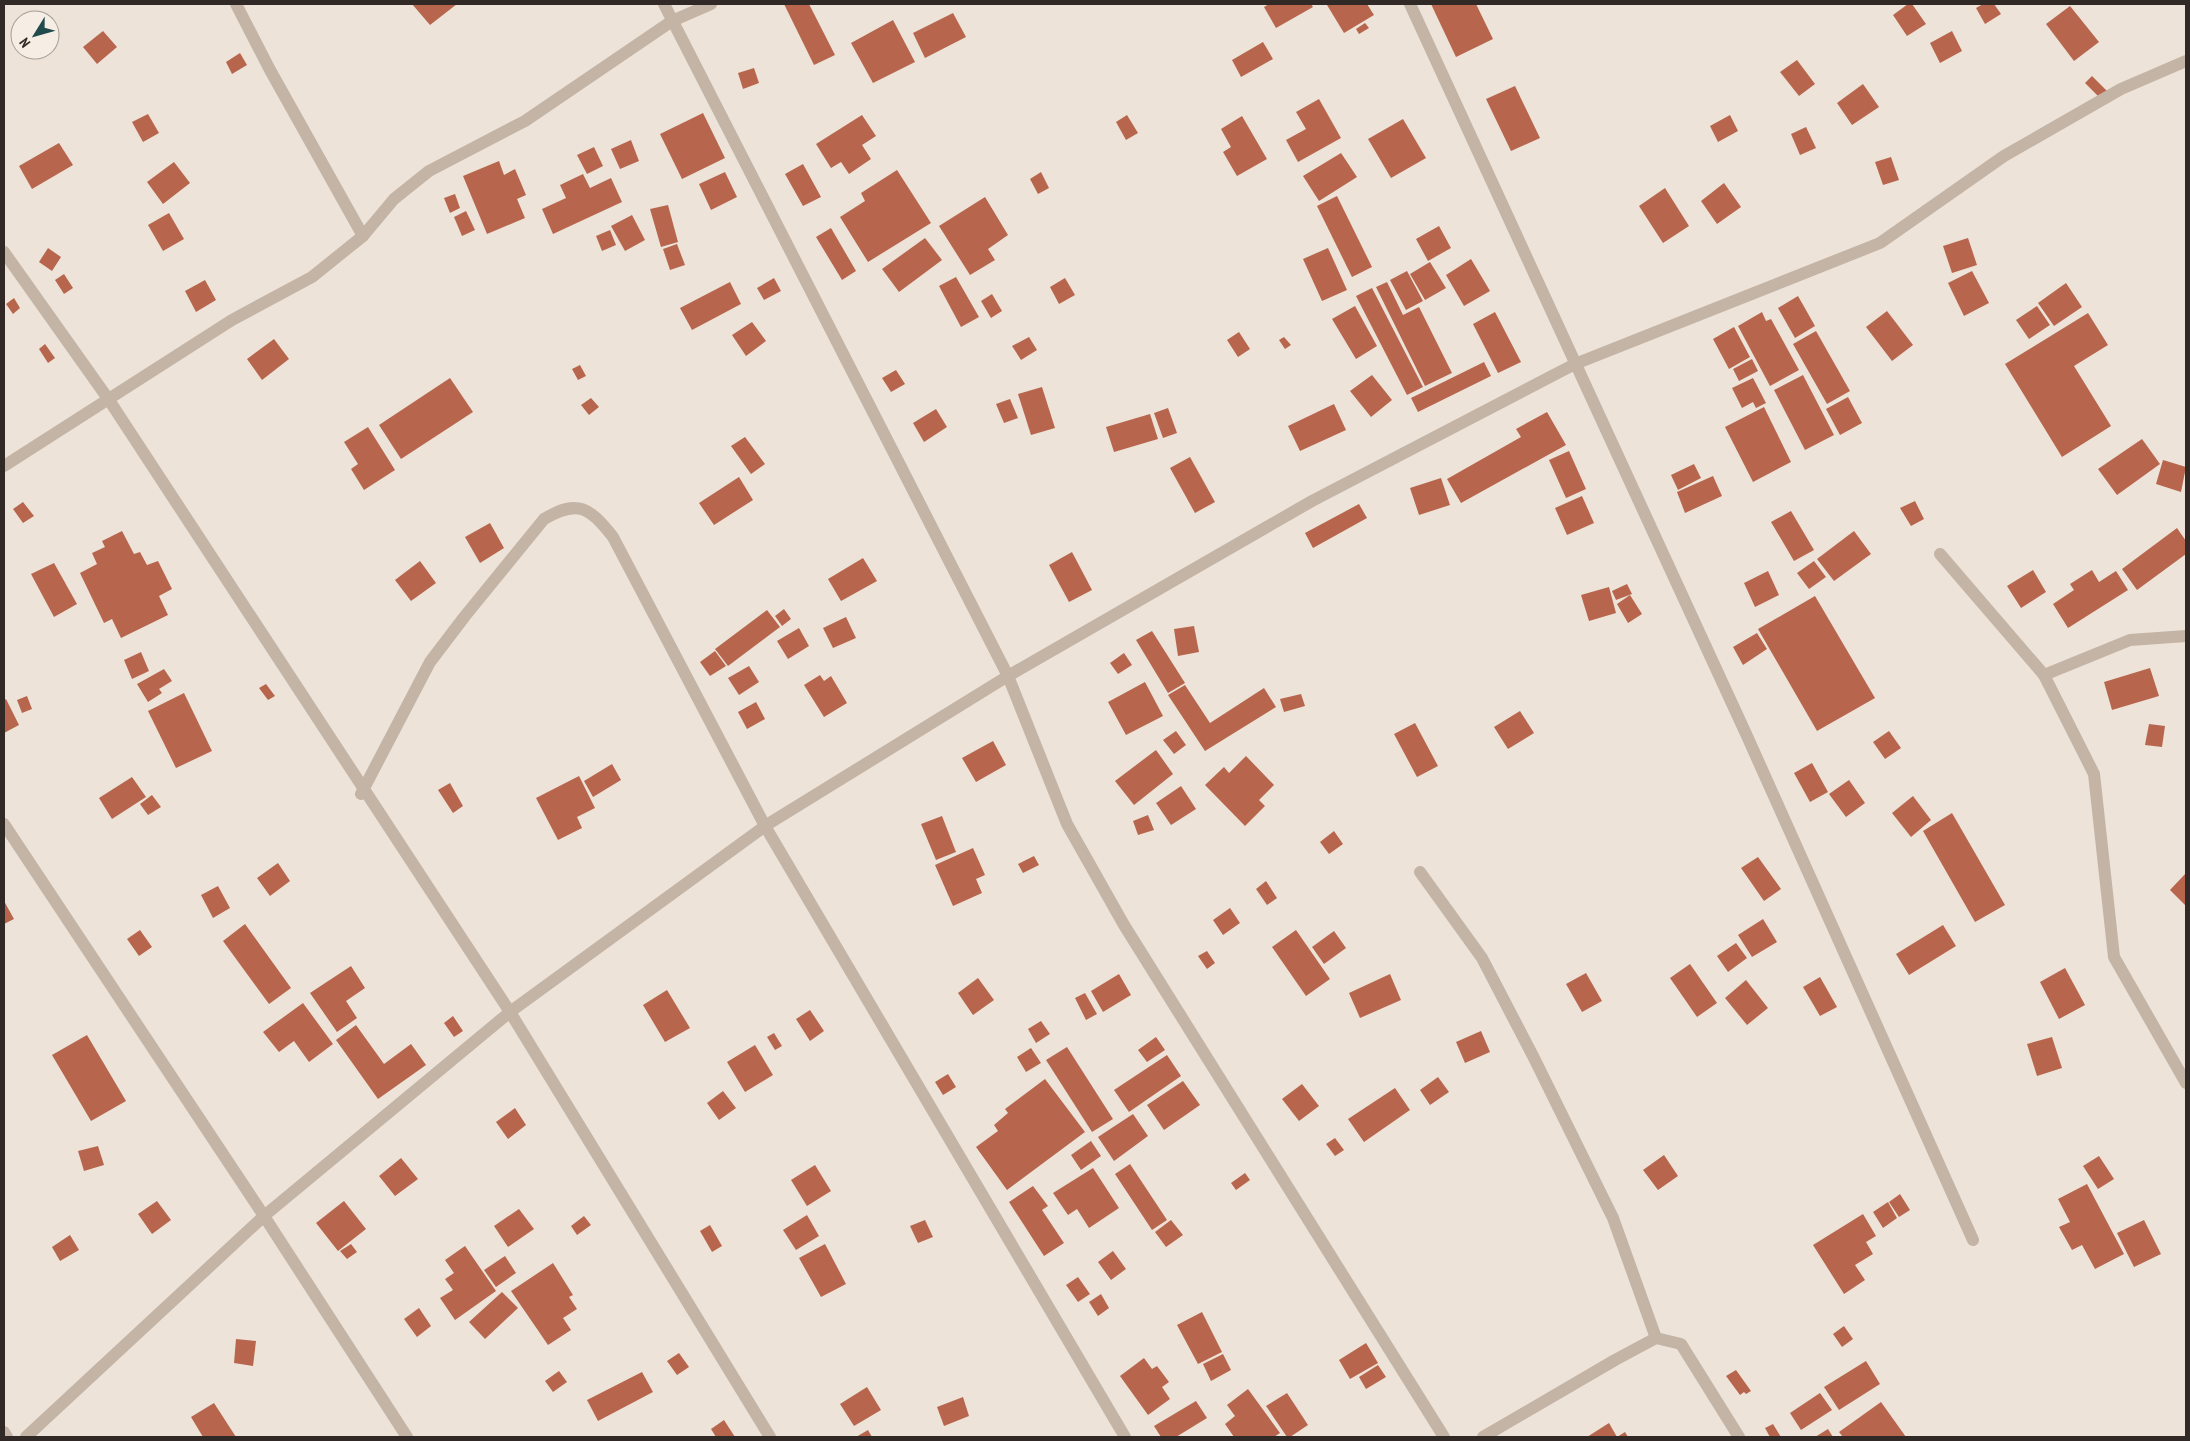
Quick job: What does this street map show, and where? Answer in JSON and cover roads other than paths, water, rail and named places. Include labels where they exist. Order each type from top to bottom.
[{"type":"street","points":[[236,4],[270,70],[363,236]]},
{"type":"street","points":[[664,4],[1008,676],[1067,824],[1124,925],[1444,1437]]},
{"type":"street","points":[[4,466],[232,320],[312,277],[363,236],[394,199],[429,171],[525,121],[672,22],[711,4]]},
{"type":"street","points":[[1410,4],[1751,745],[1973,1240]]},
{"type":"street","points":[[26,1437],[264,1216],[510,1012],[765,826],[1008,676],[1312,501],[1575,364],[1880,243],[2004,156],[2121,89],[2186,61]]},
{"type":"street","points":[[4,252],[109,400],[510,1012],[770,1437]]},
{"type":"street","points":[[362,794],[430,662],[465,616],[544,520],[561,509],[580,508],[600,521],[613,537],[765,826],[1124,1437]]},
{"type":"street","points":[[1940,554],[2044,675],[2094,774],[2114,957],[2186,1083]]},
{"type":"street","points":[[2044,675],[2130,640],[2186,636]]},
{"type":"street","points":[[4,824],[264,1216],[407,1437]]},
{"type":"street","points":[[1420,872],[1482,958],[1534,1058],[1613,1218],[1656,1338]]},
{"type":"street","points":[[1484,1437],[1656,1338],[1681,1344],[1739,1437]]},
{"type":"street","points":[[4,1432],[7,1437]]}]
